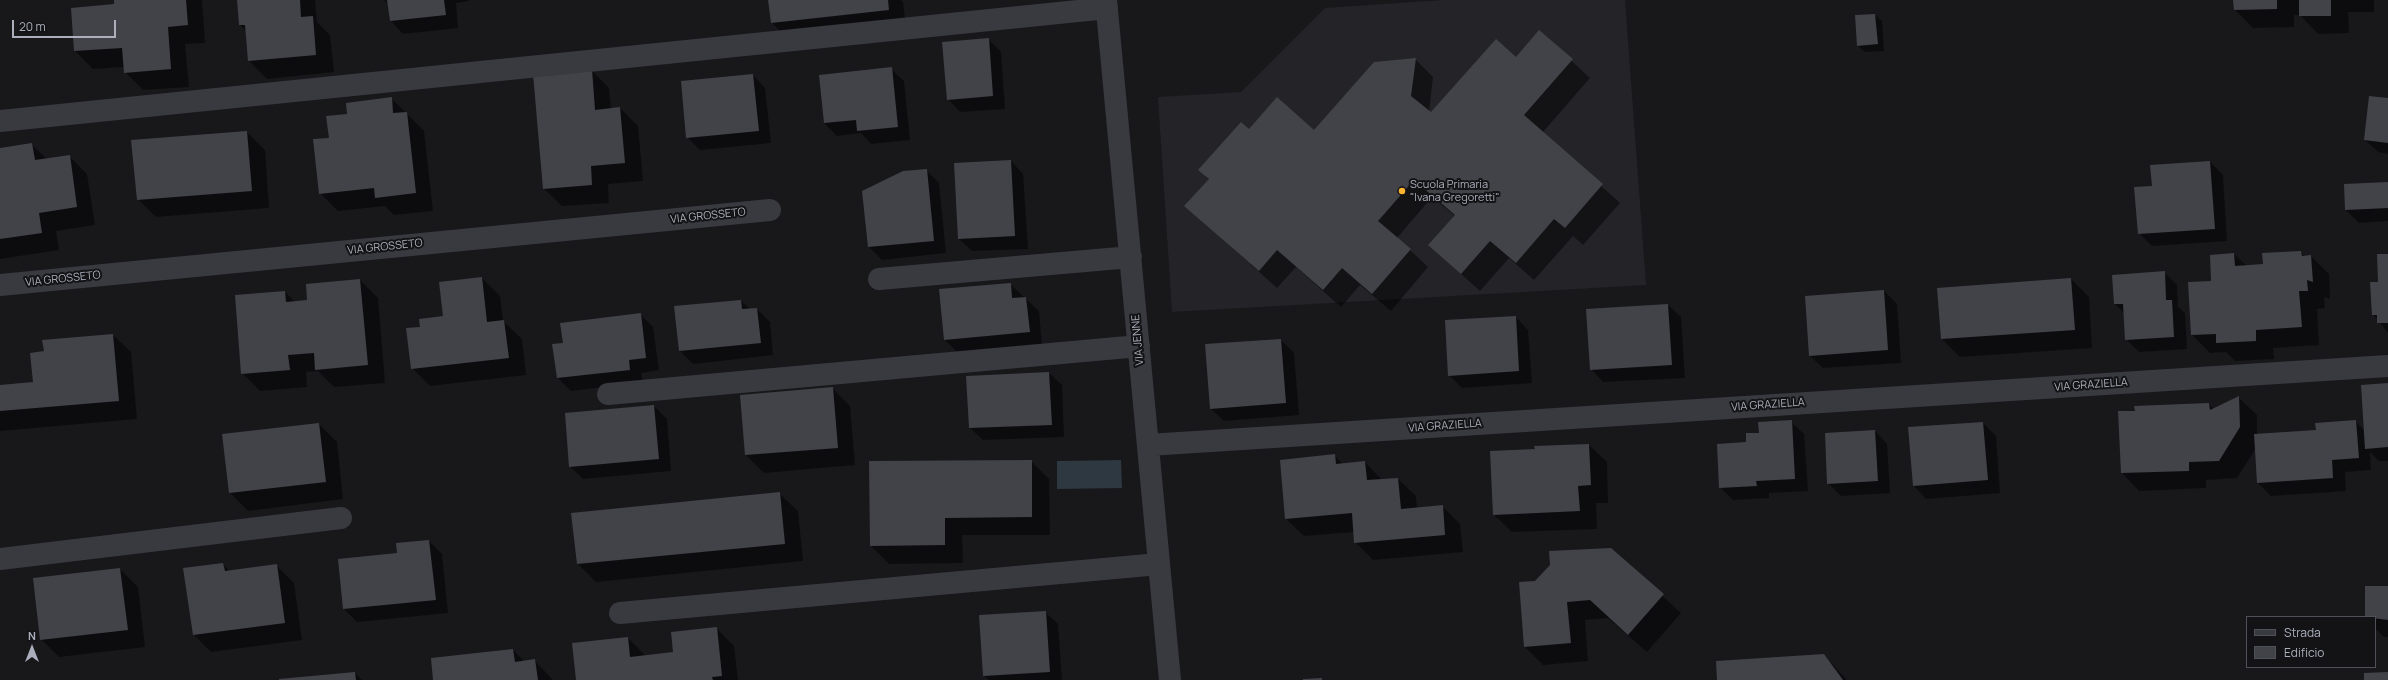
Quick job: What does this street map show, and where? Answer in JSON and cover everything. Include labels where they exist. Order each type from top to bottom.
[{"type":"street","points":[[0,121],[1107,4]]},
{"type":"street","name":"VIA JENNE","points":[[1107,4],[1170,680]]},
{"type":"street","name":"VIA GROSSETO","points":[[0,285],[770,210]]},
{"type":"street","points":[[879,279],[1131,257]]},
{"type":"street","points":[[608,394],[1139,346]]},
{"type":"street","name":"VIA GRAZIELLA","points":[[1148,445],[2388,366]]},
{"type":"street","points":[[0,559],[341,518]]},
{"type":"street","points":[[620,613],[1159,564]]},
{"type":"shaded area","name":"Scuola Primaria \"Ivana Gregoretti\"","points":[[1443,0],[1625,0],[1646,285],[1172,312],[1158,97],[1241,92],[1325,8]]},
{"type":"shaded area","points":[[1121,460],[1122,488],[1057,489],[1057,461]]},
{"type":"building","points":[[114,0],[186,0],[188,25],[168,27],[171,69],[124,73],[122,48],[74,51],[71,8],[114,4]]},
{"type":"building","points":[[237,0],[300,0],[301,17],[313,16],[316,55],[248,61],[245,25],[239,25]]},
{"type":"building","points":[[387,0],[444,0],[446,15],[390,21]]},
{"type":"building","points":[[768,0],[888,0],[889,10],[771,23]]},
{"type":"building","points":[[2233,0],[2277,0],[2277,9],[2234,10]]},
{"type":"building","points":[[2299,0],[2331,0],[2331,16],[2299,16]]},
{"type":"building","points":[[1875,14],[1878,44],[1857,46],[1855,15]]},
{"type":"building","points":[[1539,30],[1573,59],[1524,115],[1603,184],[1565,228],[1554,219],[1516,263],[1490,241],[1461,274],[1428,245],[1455,215],[1414,180],[1378,221],[1411,249],[1372,294],[1342,268],[1323,290],[1277,250],[1259,271],[1184,206],[1209,179],[1198,170],[1241,122],[1249,129],[1277,97],[1314,130],[1374,62],[1416,58],[1411,96],[1431,112],[1496,39],[1516,57]]},
{"type":"building","points":[[989,38],[993,96],[947,100],[942,42]]},
{"type":"building","points":[[892,67],[898,127],[857,131],[856,120],[824,123],[819,75]]},
{"type":"building","points":[[592,69],[595,110],[620,107],[625,163],[591,166],[592,185],[543,189],[533,74]]},
{"type":"building","points":[[753,74],[759,131],[686,138],[681,81]]},
{"type":"building","points":[[2369,96],[2388,98],[2388,143],[2364,140]]},
{"type":"building","points":[[392,97],[393,113],[407,112],[416,193],[375,198],[374,188],[319,194],[313,139],[329,138],[326,116],[347,114],[346,103]]},
{"type":"building","points":[[247,131],[252,191],[137,200],[131,140]]},
{"type":"building","points":[[32,143],[35,160],[70,155],[77,207],[39,213],[42,233],[0,239],[0,148]]},
{"type":"building","points":[[1011,160],[1015,236],[958,239],[954,163]]},
{"type":"building","points":[[2210,161],[2215,229],[2138,234],[2134,187],[2152,186],[2150,165]]},
{"type":"building","points":[[927,169],[934,241],[868,247],[862,191],[903,171]]},
{"type":"building","points":[[2388,182],[2388,208],[2345,210],[2344,184]]},
{"type":"building","points":[[2301,251],[2302,256],[2311,255],[2313,282],[2307,280],[2308,291],[2299,291],[2302,327],[2256,330],[2256,341],[2216,343],[2216,334],[2191,335],[2188,282],[2211,281],[2210,255],[2234,253],[2235,266],[2263,264],[2262,253]]},
{"type":"building","points":[[2377,254],[2388,254],[2388,323],[2377,323],[2377,315],[2372,315],[2370,282],[2378,282]]},
{"type":"building","points":[[2165,271],[2166,300],[2172,300],[2174,337],[2125,340],[2123,304],[2114,304],[2112,275]]},
{"type":"building","points":[[482,277],[487,322],[504,320],[509,358],[411,369],[406,328],[420,327],[419,319],[443,316],[439,282]]},
{"type":"building","points":[[2071,278],[2075,330],[1941,339],[1937,288]]},
{"type":"building","points":[[360,279],[368,365],[315,370],[314,353],[288,355],[290,370],[241,374],[235,295],[285,291],[286,302],[307,300],[306,284]]},
{"type":"building","points":[[1011,283],[1012,298],[1026,297],[1030,332],[944,340],[939,289]]},
{"type":"building","points":[[1884,290],[1888,350],[1809,356],[1805,296]]},
{"type":"building","points":[[741,300],[742,309],[757,308],[761,343],[679,351],[674,306]]},
{"type":"building","points":[[1668,304],[1672,365],[1590,370],[1586,309]]},
{"type":"building","points":[[641,313],[646,358],[629,360],[630,370],[557,378],[552,344],[563,343],[560,323]]},
{"type":"building","points":[[1516,316],[1519,371],[1448,376],[1445,320]]},
{"type":"building","points":[[113,334],[119,401],[0,411],[0,385],[33,382],[30,353],[44,351],[42,340]]},
{"type":"building","points":[[1281,339],[1286,403],[1210,409],[1205,344]]},
{"type":"building","points":[[1049,372],[1052,425],[969,428],[966,376]]},
{"type":"building","points":[[2388,383],[2388,447],[2365,449],[2361,385]]},
{"type":"building","points":[[833,387],[838,448],[745,455],[740,395]]},
{"type":"building","points":[[2239,396],[2240,427],[2219,461],[2189,462],[2189,471],[2121,473],[2118,411],[2135,411],[2134,406],[2209,403],[2210,410]]},
{"type":"building","points":[[654,405],[659,459],[569,467],[565,413]]},
{"type":"building","points":[[1792,420],[1795,479],[1756,481],[1757,486],[1719,488],[1717,444],[1746,442],[1746,433],[1759,433],[1758,422]]},
{"type":"building","points":[[2356,420],[2359,458],[2332,460],[2333,478],[2257,483],[2254,434],[2316,430],[2315,423]]},
{"type":"building","points":[[1983,422],[1988,480],[1913,486],[1908,427]]},
{"type":"building","points":[[319,423],[326,482],[229,493],[222,434]]},
{"type":"building","points":[[1875,430],[1878,481],[1827,484],[1825,433]]},
{"type":"building","points":[[1589,444],[1591,485],[1578,486],[1580,511],[1493,515],[1490,451],[1535,449],[1534,446]]},
{"type":"building","points":[[1335,454],[1336,464],[1365,461],[1367,480],[1398,478],[1401,509],[1443,505],[1445,535],[1354,543],[1352,513],[1285,519],[1280,460]]},
{"type":"building","points":[[1032,460],[1032,517],[945,518],[945,545],[870,546],[869,461]]},
{"type":"building","points":[[780,492],[785,544],[577,564],[571,513]]},
{"type":"building","points":[[429,540],[436,600],[343,609],[338,559],[397,553],[396,543]]},
{"type":"building","points":[[1611,548],[1664,594],[1628,635],[1590,600],[1567,602],[1571,643],[1524,647],[1519,582],[1535,581],[1550,565],[1549,551]]},
{"type":"building","points":[[223,563],[225,571],[277,564],[285,623],[193,635],[183,568]]},
{"type":"building","points":[[120,568],[128,630],[40,640],[33,578]]},
{"type":"building","points":[[2365,586],[2388,586],[2388,620],[2376,618],[2376,616],[2365,616]]},
{"type":"building","points":[[1046,611],[1050,672],[983,676],[979,615]]},
{"type":"building","points":[[717,627],[722,676],[712,677],[713,680],[576,680],[572,643],[628,637],[630,657],[673,652],[671,632]]},
{"type":"building","points":[[513,649],[515,662],[535,659],[538,680],[433,680],[431,658]]},
{"type":"building","points":[[1824,654],[1843,680],[1717,680],[1716,661]]},
{"type":"building","points":[[355,672],[356,680],[279,680],[279,679]]},
{"type":"building","points":[[2388,672],[2388,680],[2364,680],[2364,673]]},
{"type":"building","points":[[1322,678],[1322,680],[1303,680],[1303,679]]},
{"type":"place","name":"Scuola Primaria \"Ivana Gregoretti\"","points":[[1402,191]]}]
